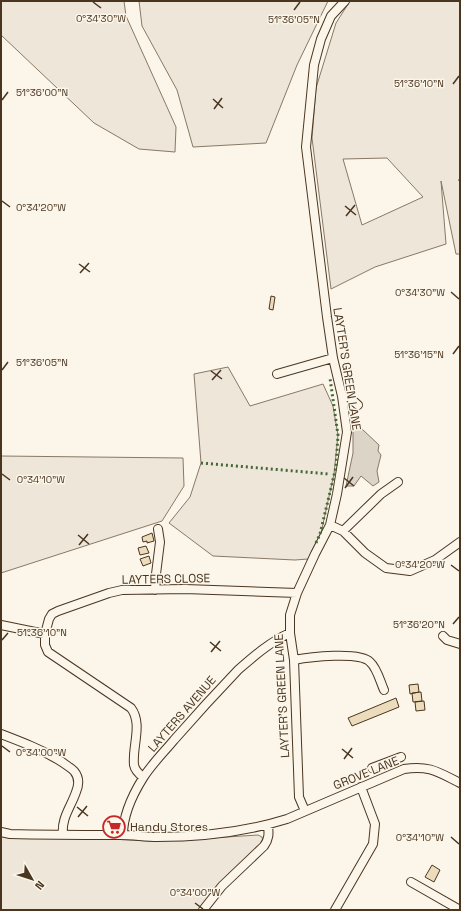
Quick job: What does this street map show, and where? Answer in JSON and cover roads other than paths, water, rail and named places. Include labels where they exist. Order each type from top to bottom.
[{"type":"street","name":"LAYTER'S GREEN LANE","points":[[305,811],[299,797],[294,660],[290,633],[290,615],[297,593],[330,525],[337,494],[346,432],[342,396],[333,358],[326,317],[306,147],[314,65],[321,39],[331,16],[346,1]]},
{"type":"street","points":[[277,374],[333,358]]},
{"type":"street","points":[[342,396],[349,397],[358,405]]},
{"type":"street","points":[[343,530],[381,494],[398,482]]},
{"type":"street","points":[[330,525],[343,530],[365,553],[386,568],[410,571],[435,560],[460,542]]},
{"type":"street","points":[[155,590],[160,542],[158,529]]},
{"type":"street","name":"LAYTERS CLOSE","points":[[45,634],[52,614],[109,593],[122,590],[198,590],[297,593]]},
{"type":"street","points":[[1,625],[45,634],[45,645],[48,652],[131,708],[136,714],[137,724],[134,765],[137,772],[143,777]]},
{"type":"street","name":"LAYTERS AVENUE","points":[[123,835],[123,827],[127,812],[143,777],[208,701],[238,670],[277,640],[290,633]]},
{"type":"street","points":[[443,636],[447,640],[460,644]]},
{"type":"street","points":[[294,660],[303,658],[352,656],[367,659],[372,663],[376,670],[384,690]]},
{"type":"street","points":[[1,734],[41,750],[75,772],[78,778],[78,785],[76,793],[65,816],[63,835]]},
{"type":"street","points":[[372,768],[401,757]]},
{"type":"street","points":[[384,764],[389,775]]},
{"type":"street","name":"GROVE LANE","points":[[1,832],[10,834],[181,837],[238,831],[268,825],[287,819],[404,769],[416,767],[432,769],[460,783]]},
{"type":"street","points":[[335,910],[373,844],[375,824],[361,788]]},
{"type":"street","points":[[203,910],[222,886],[264,846],[268,840],[268,825]]},
{"type":"street","points":[[411,882],[460,910]]},
{"type":"place","name":"Handy Stores","points":[[114,827]]}]
